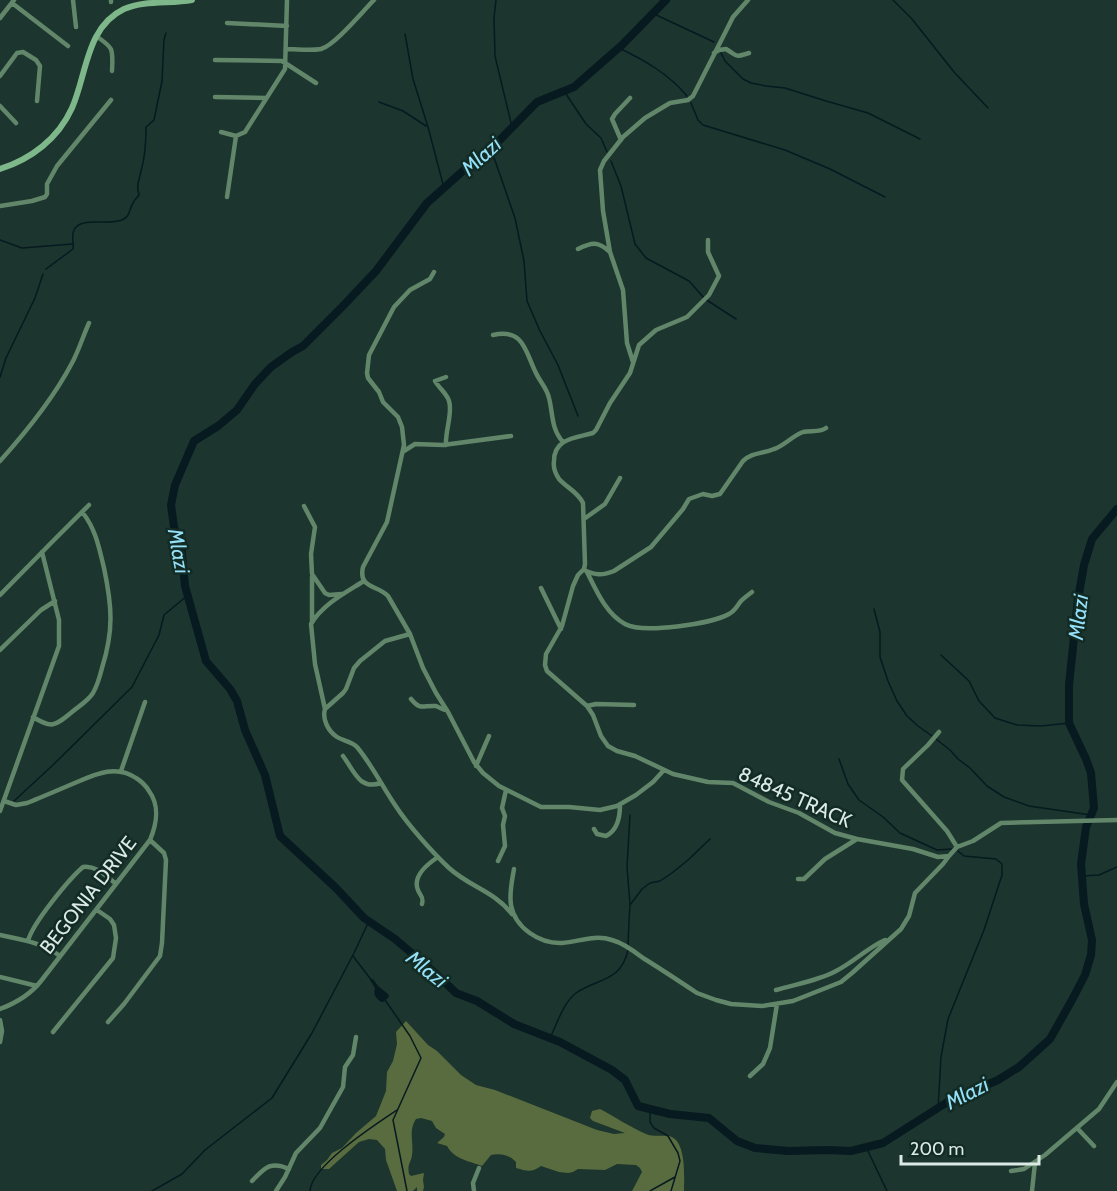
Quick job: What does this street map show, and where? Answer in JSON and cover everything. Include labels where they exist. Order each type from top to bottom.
[{"type":"street","points":[[73,0],[76,27]]},
{"type":"street","points":[[0,169],[21,162],[32,155],[49,141],[62,125],[73,105],[96,36],[107,20],[126,8],[144,3],[192,0]]},
{"type":"street","points":[[221,132],[236,136],[245,132],[283,74],[287,49],[287,0]]},
{"type":"street","points":[[287,49],[325,47],[374,0]]},
{"type":"street","points":[[633,362],[627,343],[623,290],[610,252],[603,211],[600,170],[604,161],[621,140],[645,118],[670,103],[688,100],[693,96],[733,17],[748,0]]},
{"type":"street","points":[[0,18],[13,2],[68,46]]},
{"type":"street","points":[[227,23],[287,26]]},
{"type":"street","points":[[96,36],[112,49],[112,71]]},
{"type":"street","points":[[714,53],[721,49],[728,50],[739,57],[749,53]]},
{"type":"street","points":[[0,76],[19,51],[29,56],[40,66],[36,101]]},
{"type":"street","points":[[215,60],[282,61],[316,83]]},
{"type":"street","points":[[215,97],[266,98]]},
{"type":"street","points":[[621,140],[612,119],[630,98]]},
{"type":"street","points":[[0,206],[45,197],[47,184],[57,166],[111,100]]},
{"type":"street","points":[[0,106],[16,123]]},
{"type":"street","points":[[227,197],[236,136]]},
{"type":"street","points":[[493,335],[501,333],[514,335],[520,340],[537,376],[547,391],[553,422],[563,442],[593,433],[630,373],[639,345],[656,330],[687,317],[709,295],[716,284],[719,274],[708,252],[708,240]]},
{"type":"street","points":[[578,249],[598,243],[610,252]]},
{"type":"street","points":[[434,272],[430,279],[415,286],[394,307],[368,360],[368,378],[379,392],[383,402],[400,422],[404,433],[404,451],[387,522],[363,567],[362,576],[367,585],[385,592],[401,617],[423,668],[476,766],[506,790],[541,807],[600,810],[620,805],[645,789],[664,770]]},
{"type":"street","points":[[0,461],[38,418],[73,362],[89,323]]},
{"type":"street","points":[[446,377],[435,381],[447,397],[450,406],[445,435],[446,445]]},
{"type":"street","points":[[585,571],[599,575],[607,574],[637,556],[655,543],[689,499],[703,494],[712,496],[720,494],[743,461],[752,455],[776,448],[803,432],[821,431],[826,428]]},
{"type":"street","points":[[404,451],[415,444],[446,445],[511,436]]},
{"type":"street","name":"84845 TRACK","points":[[563,442],[554,454],[555,471],[583,503],[585,571],[578,575],[573,586],[561,629],[546,654],[545,665],[551,675],[587,706],[608,746],[664,770],[692,779],[733,783],[769,802],[799,813],[828,831],[913,849],[938,857],[949,856]]},
{"type":"street","points":[[584,519],[605,504],[620,478]]},
{"type":"street","points":[[0,596],[89,505]]},
{"type":"street","points":[[304,506],[315,528],[311,554],[311,629],[315,664],[325,709],[324,719],[336,737],[355,745],[395,806],[438,857],[463,879],[490,893],[528,931],[541,939],[554,943],[592,937],[613,940],[697,993],[732,1004],[777,1004],[793,1001],[841,982],[891,938],[906,922],[915,893],[957,847],[1007,822],[1117,820]]},
{"type":"street","points":[[33,717],[50,726],[60,722],[88,699],[96,687],[108,648],[111,631],[109,593],[96,536],[83,513]]},
{"type":"street","points":[[0,811],[59,646],[59,620],[42,552]]},
{"type":"street","points":[[585,571],[606,606],[626,625],[639,628],[690,626],[721,618],[732,613],[752,592]]},
{"type":"street","points":[[312,574],[321,589],[329,595],[342,594]]},
{"type":"street","points":[[312,622],[328,605],[364,580]]},
{"type":"street","points":[[541,588],[561,629]]},
{"type":"street","points":[[0,650],[41,610],[55,601]]},
{"type":"street","points":[[325,709],[343,693],[354,668],[360,661],[385,641],[410,634]]},
{"type":"street","points":[[411,699],[420,707],[437,706],[447,710]]},
{"type":"street","points":[[4,801],[16,805],[101,772],[122,771],[145,702]]},
{"type":"street","points":[[587,706],[596,704],[634,705]]},
{"type":"street","points":[[939,732],[903,769],[901,777],[957,847]]},
{"type":"street","points":[[476,766],[489,736]]},
{"type":"street","points":[[343,756],[362,783],[372,785],[381,783]]},
{"type":"street","name":"BEGONIA DRIVE","points":[[0,1009],[12,1005],[37,986],[150,840],[157,811],[153,799],[149,790],[140,781],[122,771]]},
{"type":"street","points":[[498,861],[505,846],[503,825],[505,816],[502,808],[506,790]]},
{"type":"street","points":[[594,829],[597,834],[606,836],[612,833],[620,815],[620,805]]},
{"type":"street","points":[[798,879],[804,879],[825,859],[858,839]]},
{"type":"street","points":[[108,1022],[154,965],[162,951],[166,860],[164,853],[150,840]]},
{"type":"street","points":[[422,904],[423,897],[417,887],[418,879],[426,867],[438,857]]},
{"type":"street","points":[[28,941],[30,932],[38,921],[68,882],[83,867],[95,868],[115,883]]},
{"type":"street","points":[[514,869],[510,899],[516,918]]},
{"type":"street","points":[[53,1032],[113,958],[116,938],[114,925],[111,919],[97,910]]},
{"type":"street","points":[[0,935],[44,946],[60,956]]},
{"type":"street","points":[[776,990],[828,975],[844,967],[872,946],[891,938]]},
{"type":"street","points":[[0,977],[37,986]]},
{"type":"street","points":[[750,1076],[763,1064],[770,1048],[777,1004]]},
{"type":"street","points":[[0,1020],[2,1032],[0,1042]]},
{"type":"street","points":[[276,1191],[296,1153],[320,1128],[342,1090],[345,1067],[353,1055],[356,1037]]},
{"type":"street","points":[[1011,1171],[1035,1162],[1077,1128],[1102,1106],[1117,1082]]},
{"type":"street","points":[[1077,1128],[1094,1146]]},
{"type":"street","points":[[1032,1191],[1035,1162]]},
{"type":"street","points":[[252,1181],[264,1168],[281,1165],[289,1170]]},
{"type":"street","points":[[474,1191],[473,1183],[479,1168]]},
{"type":"green space","points":[[406,1021],[428,1045],[461,1075],[476,1085],[495,1090],[597,1130],[614,1134],[625,1133],[593,1121],[590,1118],[592,1111],[600,1109],[646,1134],[669,1136],[675,1139],[682,1151],[684,1191],[632,1191],[642,1172],[636,1165],[617,1164],[605,1170],[578,1169],[568,1173],[541,1166],[529,1171],[516,1168],[516,1162],[508,1156],[498,1154],[491,1155],[482,1166],[458,1157],[447,1146],[437,1143],[445,1134],[436,1128],[432,1121],[421,1118],[416,1119],[412,1128],[409,1174],[411,1176],[424,1173],[423,1191],[417,1191],[417,1187],[413,1191],[397,1191],[386,1160],[385,1149],[377,1140],[369,1139],[359,1142],[329,1169],[321,1169],[321,1165],[332,1153],[342,1148],[376,1116],[386,1091],[387,1072],[393,1061],[397,1044],[396,1032]]},
{"type":"water","points":[[373,979],[388,994],[389,997],[383,1002],[375,996],[375,988],[370,980]]},
{"type":"waterway","points":[[496,0],[495,56],[512,127]]},
{"type":"waterway","name":"Mlazi","points":[[666,0],[622,45],[574,87],[537,102],[491,149],[427,203],[376,271],[342,307],[303,346],[271,367],[255,384],[237,410],[218,426],[194,441],[175,485],[171,505],[174,527],[181,544],[185,586],[206,661],[230,689],[237,701],[245,730],[265,775],[280,836],[336,888],[364,918],[395,939],[456,993],[477,1001],[514,1024],[560,1042],[612,1070],[625,1080],[638,1106],[670,1114],[709,1118],[737,1141],[755,1148],[788,1151],[851,1151],[883,1143],[949,1101],[998,1080],[1019,1067],[1050,1039],[1085,975],[1091,955],[1092,940],[1084,904],[1081,864],[1086,827],[1094,808],[1091,773],[1069,723],[1069,685],[1084,565],[1092,539],[1117,509]]},
{"type":"waterway","points":[[893,0],[988,108]]},
{"type":"waterway","points":[[652,13],[714,42]]},
{"type":"waterway","points":[[46,269],[73,249],[73,232],[78,226],[89,222],[112,222],[124,219],[128,216],[133,202],[139,195],[138,185],[144,155],[146,127],[154,120],[162,81],[166,33]]},
{"type":"waterway","points":[[405,34],[413,79],[444,188]]},
{"type":"waterway","points":[[619,48],[656,68],[687,96]]},
{"type":"waterway","points":[[721,53],[725,61],[743,79],[751,83],[785,88],[868,113],[920,139]]},
{"type":"waterway","points":[[564,91],[586,124],[601,138],[607,152]]},
{"type":"waterway","points":[[379,102],[403,111],[426,126]]},
{"type":"waterway","points":[[691,103],[698,120],[703,125],[785,150],[830,169],[885,197]]},
{"type":"waterway","points":[[491,149],[515,218],[524,261],[527,301],[558,365],[578,416]]},
{"type":"waterway","points":[[611,161],[621,186],[635,244],[646,258],[689,281],[705,299],[736,319]]},
{"type":"waterway","points":[[0,240],[22,248],[72,244]]},
{"type":"waterway","points":[[0,377],[6,358],[35,298],[43,274]]},
{"type":"waterway","points":[[14,801],[132,687],[159,635],[164,615],[188,595]]},
{"type":"waterway","points":[[874,609],[880,632],[880,657],[897,701],[907,716],[932,736]]},
{"type":"waterway","points":[[941,655],[969,681],[979,701],[995,718],[1017,725],[1041,726],[1069,723]]},
{"type":"waterway","points":[[936,739],[987,786],[1004,797],[1029,806],[1091,815]]},
{"type":"waterway","points":[[839,759],[848,784],[859,800],[883,817],[900,833],[937,850],[952,849]]},
{"type":"waterway","points":[[630,815],[627,867],[630,904]]},
{"type":"waterway","points":[[628,946],[630,905],[642,889],[672,873],[710,839]]},
{"type":"waterway","points":[[938,1109],[941,1057],[948,1019],[984,930],[1002,875],[1002,864],[996,859],[964,856],[958,851]]},
{"type":"waterway","points":[[1082,876],[1099,875],[1117,867]]},
{"type":"waterway","points":[[152,1191],[182,1174],[205,1150],[272,1098],[312,1033],[369,921]]},
{"type":"waterway","points":[[550,1038],[571,997],[584,988],[614,974],[625,960],[628,950]]},
{"type":"waterway","points":[[353,956],[372,981]]},
{"type":"waterway","points":[[385,1000],[410,1036],[421,1058],[393,1120],[407,1191]]},
{"type":"waterway","points":[[650,1109],[650,1122],[654,1128],[668,1136],[678,1153],[680,1161],[671,1191]]},
{"type":"waterway","points":[[310,1191],[313,1181],[332,1158],[397,1110]]},
{"type":"waterway","points":[[866,1147],[887,1191]]},
{"type":"waterway","points":[[650,1191],[675,1177]]}]
